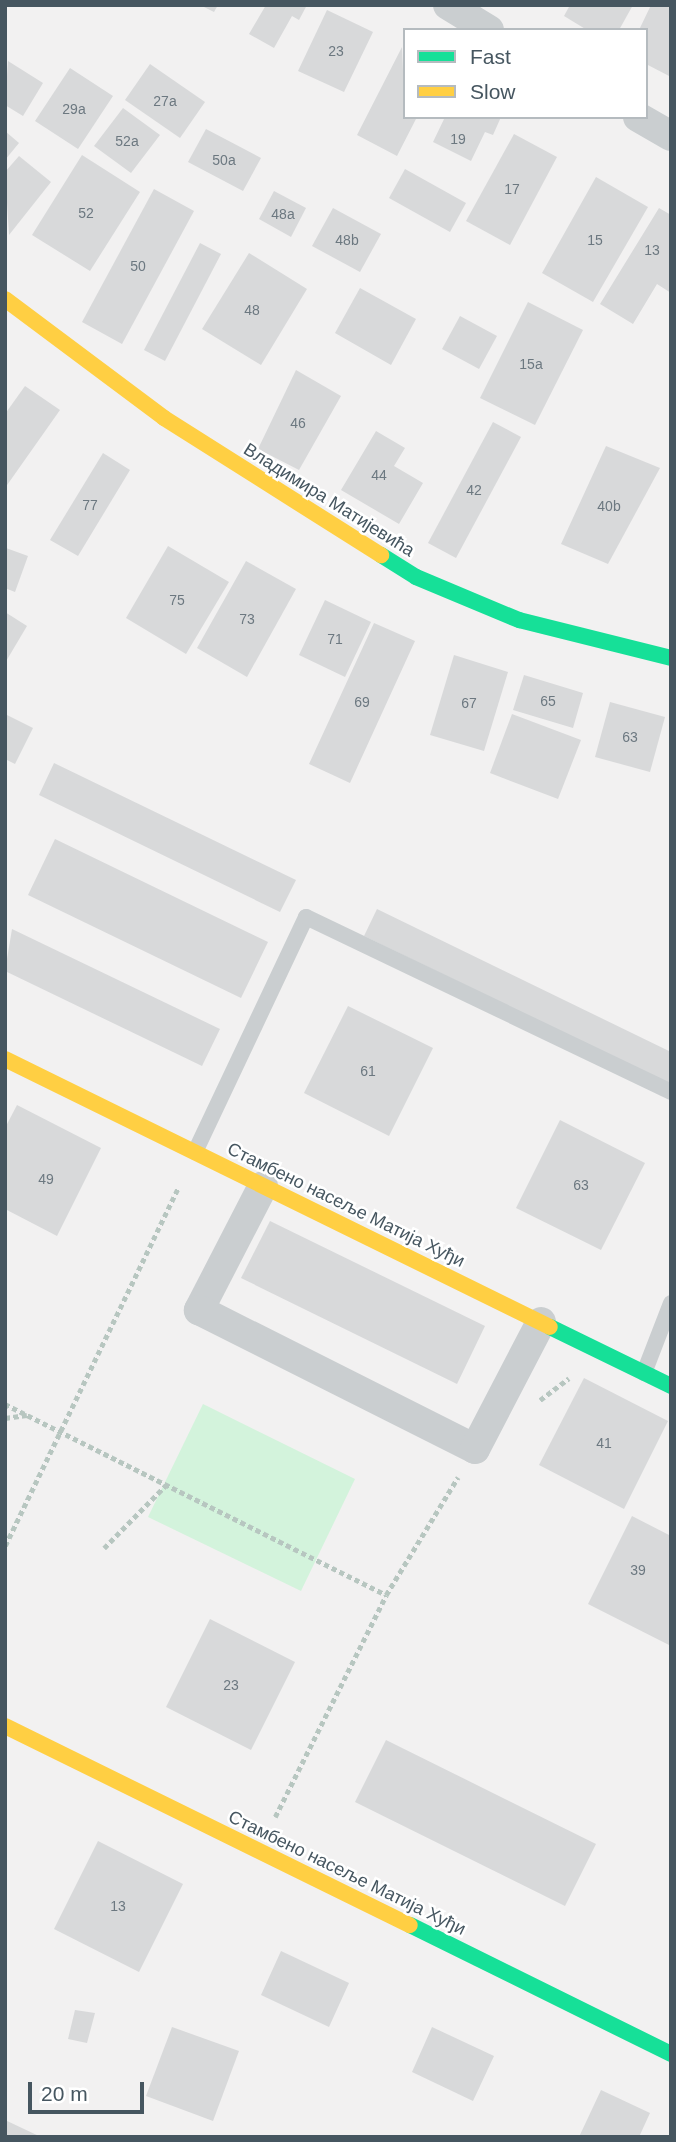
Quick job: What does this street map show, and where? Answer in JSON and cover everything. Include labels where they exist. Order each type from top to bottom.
[{"type":"street","points":[[448,5],[486,28]]},
{"type":"street","points":[[641,119],[671,136]]},
{"type":"street","name":"Владимира Матијевића","points":[[5,299],[164,418],[416,577],[519,620],[671,658]]},
{"type":"street","name":"Стамбено насеље Матија Хуђи","points":[[5,1059],[671,1386]]},
{"type":"street","points":[[263,1186],[199,1310],[475,1449],[541,1322]]},
{"type":"street","name":"Стамбено насеље Матија Хуђи","points":[[5,1726],[671,2054]]},
{"type":"lane","points":[[195,1152],[306,917],[671,1092]]},
{"type":"lane","points":[[644,1373],[671,1303]]},
{"type":"path","points":[[5,1546],[195,1152]]},
{"type":"path","points":[[529,1409],[604,1353]]},
{"type":"path","points":[[5,1404],[386,1595]]},
{"type":"path","points":[[5,1418],[28,1415]]},
{"type":"path","points":[[258,1850],[386,1595],[475,1449]]},
{"type":"path","points":[[104,1548],[166,1485]]},
{"type":"green space","points":[[203,1404],[355,1479],[301,1591],[148,1517]]},
{"type":"building","points":[[200,5],[218,5],[214,12]]},
{"type":"building","points":[[266,5],[307,5],[299,20],[292,16],[274,48],[249,34]]},
{"type":"building","points":[[570,5],[633,5],[620,28],[584,28],[564,16]]},
{"type":"building","points":[[651,5],[671,6],[671,77],[648,65],[648,28],[640,28]]},
{"type":"building","points":[[327,10],[373,32],[344,92],[298,71]]},
{"type":"building","points":[[402,47],[403,119],[416,119],[397,156],[357,135]]},
{"type":"building","points":[[8,61],[43,83],[23,116],[5,105]]},
{"type":"building","points":[[150,64],[205,102],[180,138],[125,100]]},
{"type":"building","points":[[70,68],[113,96],[78,149],[35,121]]},
{"type":"building","points":[[123,108],[160,135],[131,173],[94,146]]},
{"type":"building","points":[[444,119],[500,119],[493,135],[485,132],[471,161],[433,142]]},
{"type":"building","points":[[206,129],[261,158],[243,191],[188,162]]},
{"type":"building","points":[[5,131],[19,143],[5,160]]},
{"type":"building","points":[[514,134],[557,157],[510,245],[466,221]]},
{"type":"building","points":[[82,155],[140,192],[90,271],[32,235]]},
{"type":"building","points":[[19,156],[51,182],[9,235],[5,172]]},
{"type":"building","points":[[405,169],[466,203],[450,232],[389,198]]},
{"type":"building","points":[[596,177],[648,207],[593,302],[542,273]]},
{"type":"building","points":[[154,189],[194,211],[122,344],[82,322]]},
{"type":"building","points":[[274,191],[306,208],[291,237],[259,219]]},
{"type":"building","points":[[333,208],[381,234],[360,272],[312,246]]},
{"type":"building","points":[[659,208],[671,215],[671,293],[657,284],[633,324],[600,304]]},
{"type":"building","points":[[200,243],[221,254],[165,361],[144,350]]},
{"type":"building","points":[[249,253],[307,289],[261,365],[202,329]]},
{"type":"building","points":[[360,288],[416,319],[391,365],[335,333]]},
{"type":"building","points":[[528,302],[583,330],[535,425],[480,398]]},
{"type":"building","points":[[460,316],[497,336],[479,369],[442,349]]},
{"type":"building","points":[[296,370],[341,396],[299,470],[258,449]]},
{"type":"building","points":[[25,386],[60,410],[5,488],[5,414]]},
{"type":"building","points":[[493,422],[521,437],[456,558],[428,543]]},
{"type":"building","points":[[376,431],[405,448],[394,466],[423,483],[399,524],[341,490]]},
{"type":"building","points":[[606,446],[660,468],[608,564],[561,544]]},
{"type":"building","points":[[103,453],[130,470],[78,556],[50,540]]},
{"type":"building","points":[[168,546],[229,582],[186,654],[126,618]]},
{"type":"building","points":[[6,548],[28,556],[15,592],[5,588]]},
{"type":"building","points":[[246,561],[296,589],[247,677],[197,648]]},
{"type":"building","points":[[325,600],[371,622],[345,677],[299,655]]},
{"type":"building","points":[[5,612],[27,626],[5,663]]},
{"type":"building","points":[[374,623],[415,641],[350,783],[309,764]]},
{"type":"building","points":[[454,655],[508,672],[484,751],[430,735]]},
{"type":"building","points":[[524,675],[583,693],[573,728],[513,710]]},
{"type":"building","points":[[610,702],[665,717],[650,772],[595,757]]},
{"type":"building","points":[[5,714],[33,728],[15,764],[5,759]]},
{"type":"building","points":[[512,714],[581,740],[558,799],[490,773]]},
{"type":"building","points":[[54,763],[296,880],[280,912],[39,795]]},
{"type":"building","points":[[55,839],[268,942],[241,998],[28,895]]},
{"type":"building","points":[[377,909],[671,1052],[671,1085],[364,936]]},
{"type":"building","points":[[12,929],[220,1029],[202,1066],[5,971]]},
{"type":"building","points":[[348,1006],[433,1048],[389,1136],[304,1093]]},
{"type":"building","points":[[17,1105],[101,1148],[57,1236],[5,1209],[5,1128]]},
{"type":"building","points":[[560,1120],[645,1163],[601,1250],[516,1208]]},
{"type":"building","points":[[270,1221],[485,1326],[457,1384],[241,1278]]},
{"type":"building","points":[[584,1378],[668,1421],[624,1509],[539,1465]]},
{"type":"building","points":[[632,1516],[671,1536],[671,1646],[588,1604]]},
{"type":"building","points":[[210,1619],[295,1662],[251,1750],[166,1707]]},
{"type":"building","points":[[386,1740],[596,1844],[565,1906],[355,1802]]},
{"type":"building","points":[[98,1841],[183,1884],[139,1972],[54,1929]]},
{"type":"building","points":[[281,1951],[349,1983],[329,2027],[261,1995]]},
{"type":"building","points":[[75,2010],[95,2013],[87,2043],[68,2039]]},
{"type":"building","points":[[172,2027],[239,2051],[213,2121],[146,2096]]},
{"type":"building","points":[[432,2027],[494,2056],[473,2101],[412,2072]]},
{"type":"building","points":[[601,2090],[650,2113],[639,2137],[579,2137]]},
{"type":"building","points":[[5,2120],[41,2137],[5,2137]]},
{"type":"traffic: fast","points":[[381,555],[416,577],[519,620],[671,658]]},
{"type":"traffic: fast","points":[[550,1327],[671,1386]]},
{"type":"traffic: fast","points":[[410,1925],[671,2054]]},
{"type":"traffic: slow","points":[[5,299],[164,418],[381,555]]},
{"type":"traffic: slow","points":[[5,1059],[550,1327]]},
{"type":"traffic: slow","points":[[5,1726],[410,1925]]}]
